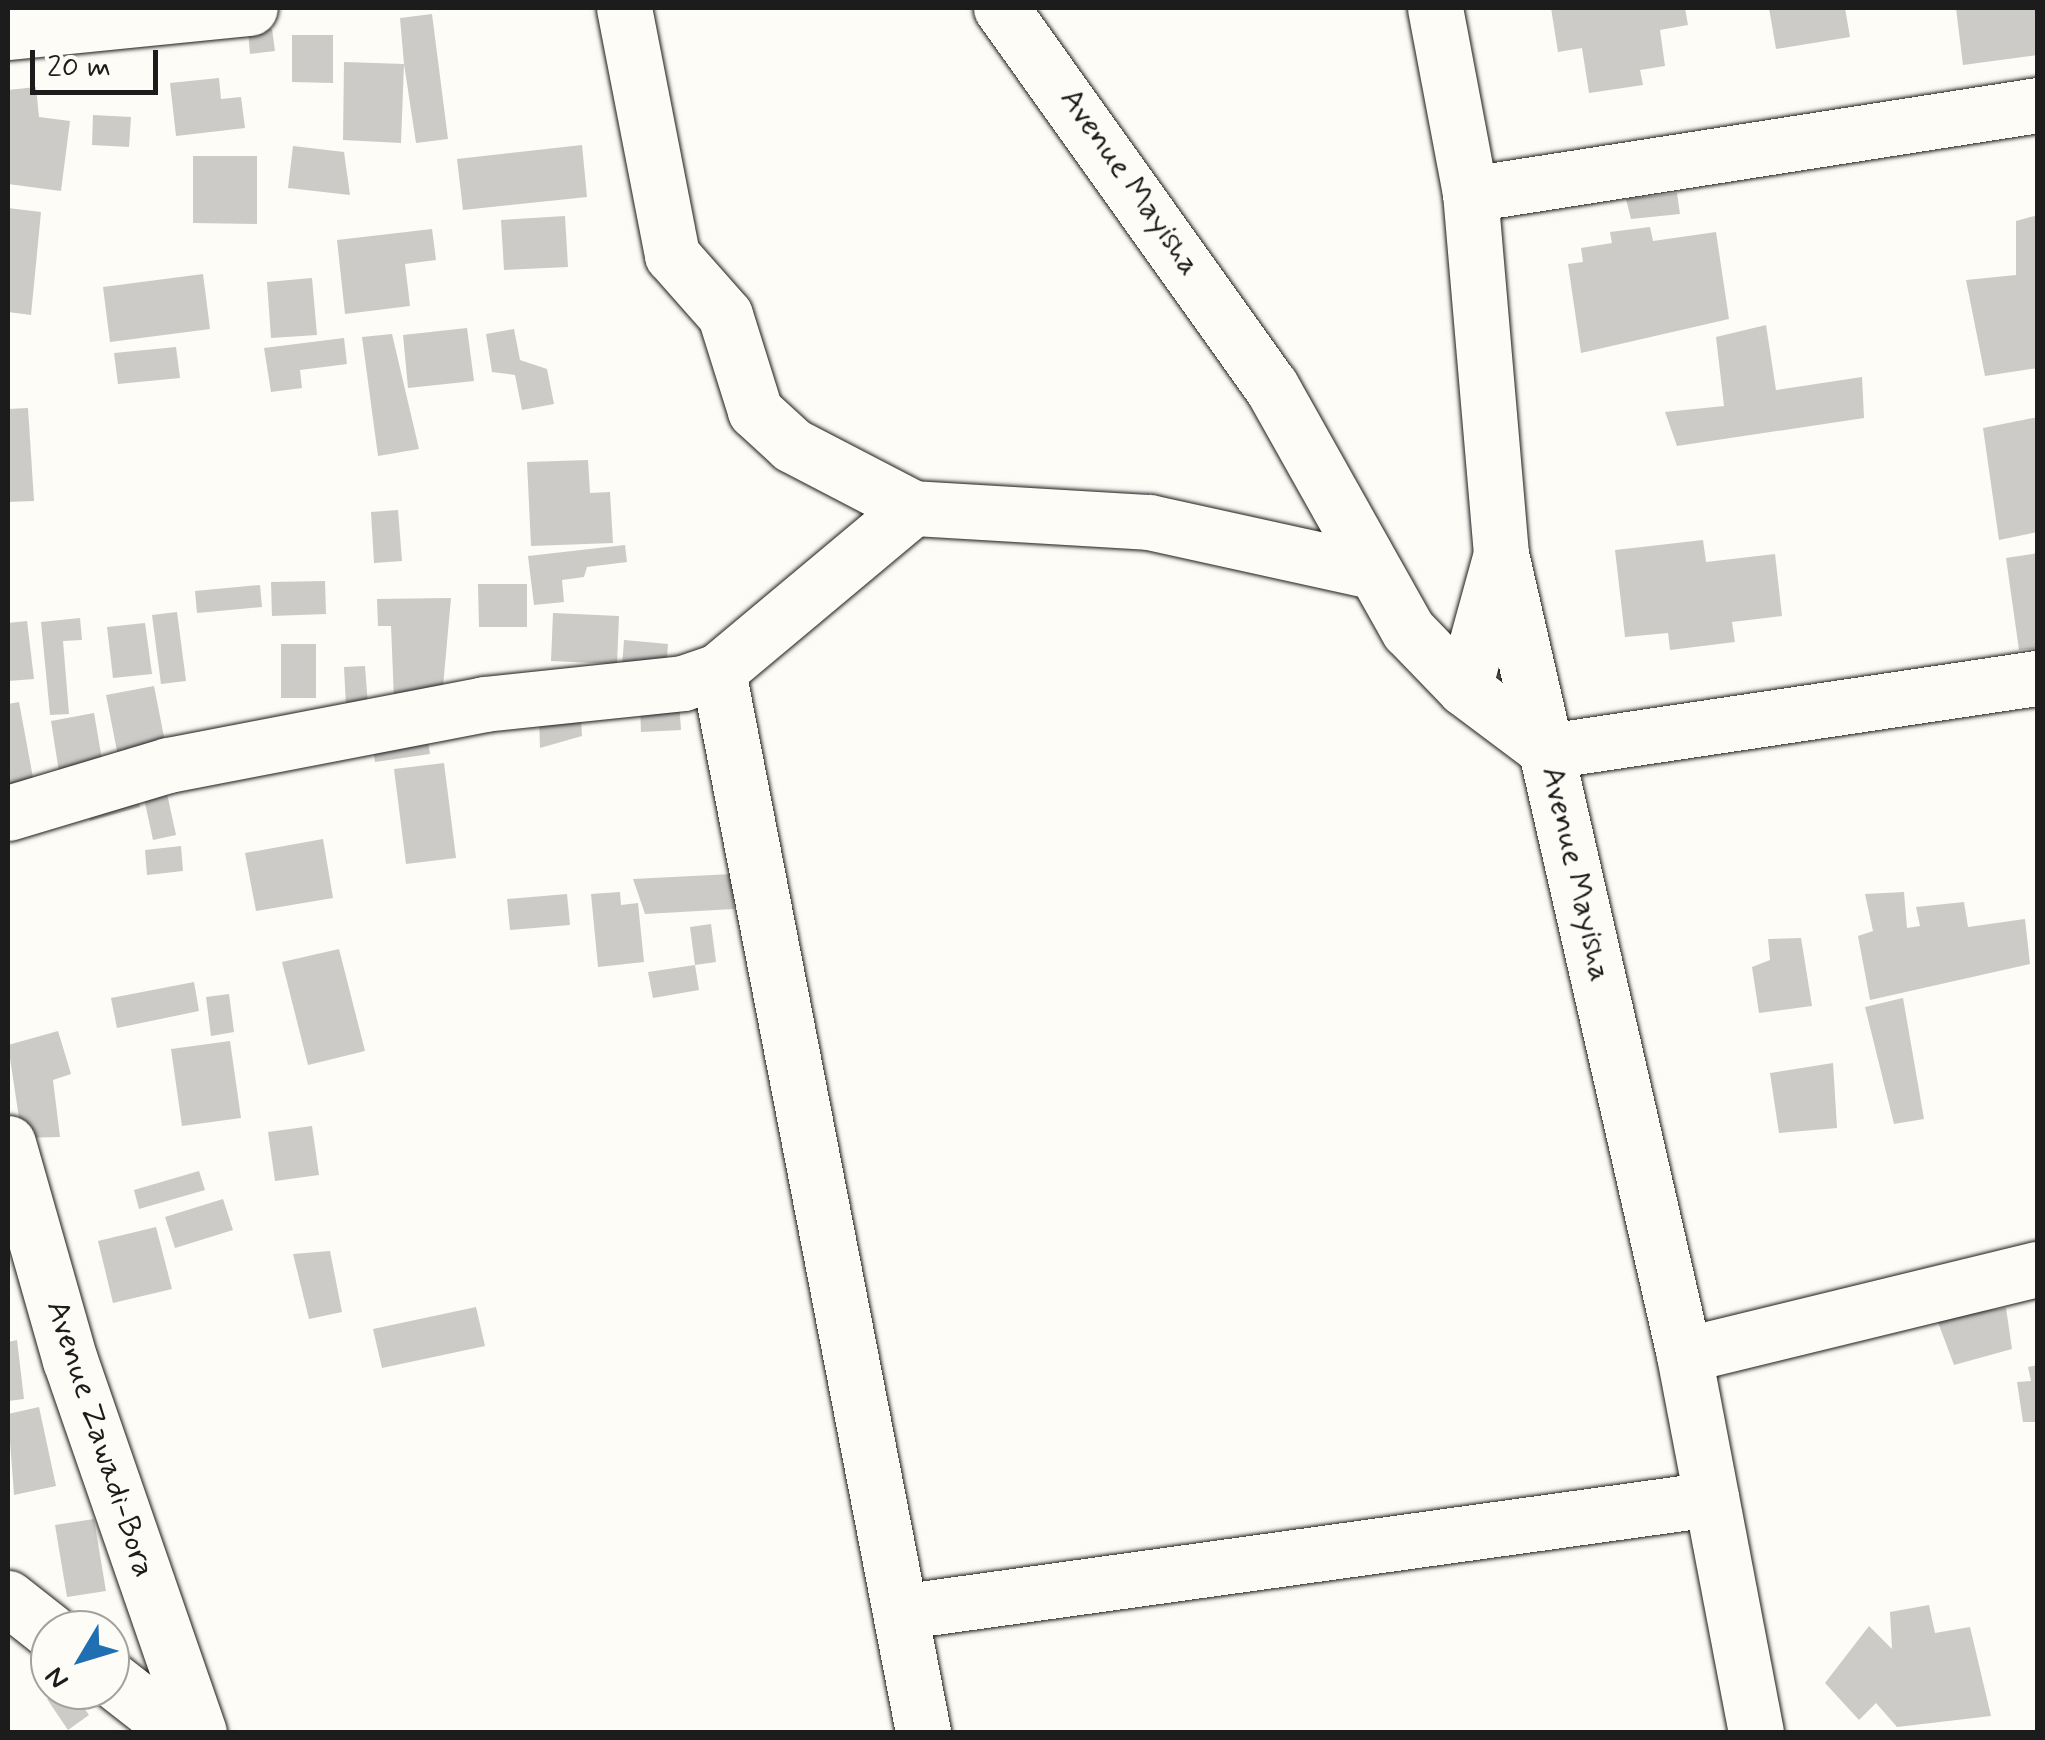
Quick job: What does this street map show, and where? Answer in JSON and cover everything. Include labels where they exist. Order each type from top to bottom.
[{"type":"street","points":[[8,32],[250,8]]},
{"type":"street","points":[[624,8],[666,236],[680,270],[724,315],[755,412],[817,463],[913,508],[1149,522],[1372,571]]},
{"type":"street","name":"Avenue Mayisha","points":[[1001,8],[1271,386],[1408,630],[1464,688],[1548,751],[1684,1355],[1756,1732]]},
{"type":"street","points":[[1435,8],[1470,194],[1501,554],[1548,751],[2038,678]]},
{"type":"street","points":[[1470,194],[2038,106]]},
{"type":"street","points":[[8,813],[168,764],[718,670],[913,508]]},
{"type":"street","points":[[1464,688],[1501,554]]},
{"type":"street","points":[[718,670],[906,1611],[923,1732]]},
{"type":"street","name":"Avenue Zawadi-Bora","points":[[8,1143],[70,1360],[200,1732]]},
{"type":"street","points":[[1684,1355],[2038,1269]]},
{"type":"street","points":[[906,1611],[1710,1499]]},
{"type":"street","points":[[8,1598],[30,1615]]},
{"type":"street","points":[[130,1693],[180,1732]]},
{"type":"building","points":[[1551,8],[1685,8],[1688,25],[1660,30],[1665,66],[1640,70],[1643,85],[1589,93],[1582,48],[1558,52]]},
{"type":"building","points":[[1769,8],[1845,8],[1850,37],[1776,49]]},
{"type":"building","points":[[1956,8],[2038,8],[2038,55],[1963,65]]},
{"type":"building","points":[[432,14],[448,139],[416,143],[400,18]]},
{"type":"building","points":[[272,29],[275,51],[250,54],[248,31]]},
{"type":"building","points":[[292,35],[333,35],[333,83],[292,82]]},
{"type":"building","points":[[344,62],[404,64],[401,143],[343,140]]},
{"type":"building","points":[[219,78],[221,99],[241,97],[245,128],[176,136],[170,83]]},
{"type":"building","points":[[36,87],[39,117],[70,121],[61,191],[8,184],[8,90]]},
{"type":"building","points":[[93,115],[131,117],[129,147],[92,145]]},
{"type":"building","points":[[582,145],[587,197],[463,210],[457,159]]},
{"type":"building","points":[[293,146],[344,152],[350,195],[288,188]]},
{"type":"building","points":[[193,156],[257,156],[257,224],[193,223]]},
{"type":"building","points":[[1677,193],[1680,214],[1631,219],[1626,199]]},
{"type":"building","points":[[8,208],[41,212],[31,315],[8,312]]},
{"type":"building","points":[[2038,215],[2038,368],[1985,376],[1966,280],[2016,275],[2016,221]]},
{"type":"building","points":[[565,216],[568,267],[504,270],[501,220]]},
{"type":"building","points":[[1650,227],[1653,241],[1716,232],[1729,319],[1581,353],[1568,264],[1583,262],[1581,248],[1612,243],[1610,232]]},
{"type":"building","points":[[432,229],[436,260],[405,264],[410,306],[345,314],[337,240]]},
{"type":"building","points":[[203,274],[210,329],[110,342],[103,287]]},
{"type":"building","points":[[312,278],[317,335],[271,338],[267,282]]},
{"type":"building","points":[[1766,325],[1776,390],[1862,377],[1864,418],[1677,446],[1665,412],[1724,406],[1716,337]]},
{"type":"building","points":[[467,328],[474,381],[408,388],[403,335]]},
{"type":"building","points":[[514,329],[520,360],[547,369],[554,404],[522,410],[515,375],[492,372],[486,334]]},
{"type":"building","points":[[392,334],[419,449],[378,456],[362,337]]},
{"type":"building","points":[[344,338],[347,364],[300,370],[302,388],[271,392],[264,348]]},
{"type":"building","points":[[176,347],[180,378],[118,384],[114,353]]},
{"type":"building","points":[[28,408],[34,501],[8,502],[8,409]]},
{"type":"building","points":[[2038,417],[2038,532],[1999,540],[1983,428]]},
{"type":"building","points":[[588,460],[590,493],[610,492],[613,543],[531,546],[527,462]]},
{"type":"building","points":[[398,510],[402,561],[374,563],[371,512]]},
{"type":"building","points":[[1703,540],[1706,562],[1775,554],[1782,616],[1732,622],[1735,642],[1670,650],[1668,633],[1625,637],[1615,550]]},
{"type":"building","points":[[625,545],[627,562],[587,567],[584,577],[562,580],[564,602],[534,605],[528,556]]},
{"type":"building","points":[[2038,553],[2038,648],[2019,650],[2006,558]]},
{"type":"building","points":[[325,581],[326,614],[272,616],[271,582]]},
{"type":"building","points":[[478,584],[527,584],[527,627],[479,627]]},
{"type":"building","points":[[260,585],[262,607],[197,613],[195,591]]},
{"type":"building","points":[[451,598],[442,698],[394,699],[391,626],[378,626],[377,599]]},
{"type":"building","points":[[177,612],[186,681],[161,684],[152,615]]},
{"type":"building","points":[[553,613],[619,616],[617,664],[551,661]]},
{"type":"building","points":[[80,618],[82,640],[63,641],[69,714],[50,715],[41,622]]},
{"type":"building","points":[[27,621],[34,679],[8,681],[8,623]]},
{"type":"building","points":[[145,623],[152,674],[113,678],[107,627]]},
{"type":"building","points":[[624,640],[668,644],[666,671],[622,667]]},
{"type":"building","points":[[281,644],[316,644],[316,698],[281,698]]},
{"type":"building","points":[[365,666],[368,705],[346,707],[344,667]]},
{"type":"building","points":[[154,686],[166,747],[118,756],[106,695]]},
{"type":"building","points":[[679,700],[681,730],[641,732],[640,701]]},
{"type":"building","points":[[19,702],[34,783],[8,788],[8,704]]},
{"type":"building","points":[[94,713],[103,765],[59,772],[51,721]]},
{"type":"building","points":[[581,718],[582,736],[540,748],[539,719]]},
{"type":"building","points":[[425,719],[430,754],[375,762],[370,727]]},
{"type":"building","points":[[444,763],[456,858],[406,864],[394,769]]},
{"type":"building","points":[[162,771],[176,835],[153,840],[139,775]]},
{"type":"building","points":[[133,780],[140,807],[90,821],[82,794]]},
{"type":"building","points":[[323,839],[333,898],[256,911],[245,853]]},
{"type":"building","points":[[181,846],[183,871],[147,875],[145,850]]},
{"type":"building","points":[[732,874],[734,909],[645,914],[633,879]]},
{"type":"building","points":[[620,892],[621,905],[638,903],[644,962],[598,967],[591,894]]},
{"type":"building","points":[[1904,892],[1907,928],[1920,926],[1916,907],[1964,902],[1968,927],[2025,919],[2030,964],[1870,1000],[1858,936],[1873,931],[1865,894]]},
{"type":"building","points":[[567,894],[570,925],[510,930],[507,899]]},
{"type":"building","points":[[711,924],[716,962],[695,965],[690,927]]},
{"type":"building","points":[[1801,938],[1812,1006],[1759,1013],[1752,967],[1770,960],[1768,939]]},
{"type":"building","points":[[339,949],[365,1051],[308,1065],[282,962]]},
{"type":"building","points":[[695,965],[699,990],[653,998],[648,972]]},
{"type":"building","points":[[194,982],[199,1011],[117,1028],[111,998]]},
{"type":"building","points":[[229,994],[234,1032],[211,1036],[206,997]]},
{"type":"building","points":[[1903,998],[1924,1119],[1894,1124],[1865,1007]]},
{"type":"building","points":[[58,1031],[71,1074],[53,1080],[60,1137],[22,1138],[8,1045]]},
{"type":"building","points":[[230,1041],[241,1118],[182,1126],[171,1049]]},
{"type":"building","points":[[1833,1063],[1837,1128],[1779,1133],[1770,1073]]},
{"type":"building","points":[[312,1126],[319,1175],[275,1181],[268,1132]]},
{"type":"building","points":[[199,1171],[205,1190],[139,1209],[134,1190]]},
{"type":"building","points":[[223,1199],[233,1230],[175,1248],[165,1217]]},
{"type":"building","points":[[156,1227],[172,1289],[113,1303],[98,1241]]},
{"type":"building","points":[[330,1251],[342,1312],[309,1319],[293,1254]]},
{"type":"building","points":[[476,1307],[485,1346],[382,1368],[373,1329]]},
{"type":"building","points":[[2006,1308],[2012,1349],[1954,1365],[1936,1317]]},
{"type":"building","points":[[17,1340],[24,1399],[8,1401],[8,1342]]},
{"type":"building","points":[[2038,1365],[2038,1422],[2023,1422],[2017,1382],[2031,1381],[2028,1367]]},
{"type":"building","points":[[39,1407],[56,1486],[14,1495],[8,1414]]},
{"type":"building","points":[[94,1519],[106,1591],[67,1597],[55,1525]]},
{"type":"building","points":[[1929,1605],[1935,1633],[1970,1627],[1991,1716],[1897,1727],[1876,1703],[1859,1720],[1825,1683],[1869,1626],[1892,1649],[1890,1612]]},
{"type":"building","points":[[54,1710],[86,1710],[89,1715],[68,1730]]}]
